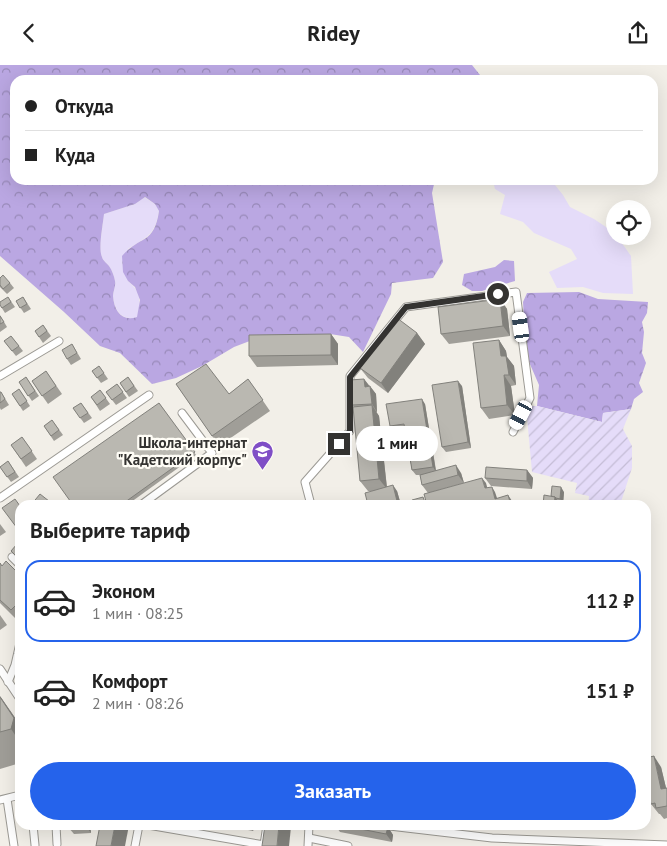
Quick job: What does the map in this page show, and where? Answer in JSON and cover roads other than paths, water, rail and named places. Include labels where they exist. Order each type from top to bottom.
[{"type":"street","points":[[310,500],[305,482],[350,431],[350,377],[406,307],[516,292],[530,398],[512,432]]},
{"type":"street","points":[[0,376],[59,341]]},
{"type":"street","points":[[0,498],[149,395]]},
{"type":"street","points":[[148,500],[212,453],[182,413]]},
{"type":"street","points":[[12,557],[15,560]]},
{"type":"street","points":[[8,682],[15,665]]},
{"type":"street","points":[[0,669],[15,692]]},
{"type":"street","points":[[4,799],[14,846]]},
{"type":"street","points":[[34,830],[35,845]]},
{"type":"street","points":[[56,830],[57,844]]},
{"type":"street","points":[[135,846],[137,830]]},
{"type":"street","points":[[176,830],[264,846],[266,830]]},
{"type":"street","points":[[424,830],[492,838],[667,845]]},
{"type":"street","points":[[309,842],[348,846]]},
{"type":"place","name":"Школа-интернат \"Кадетский корпус\"","points":[[263,471]]}]
